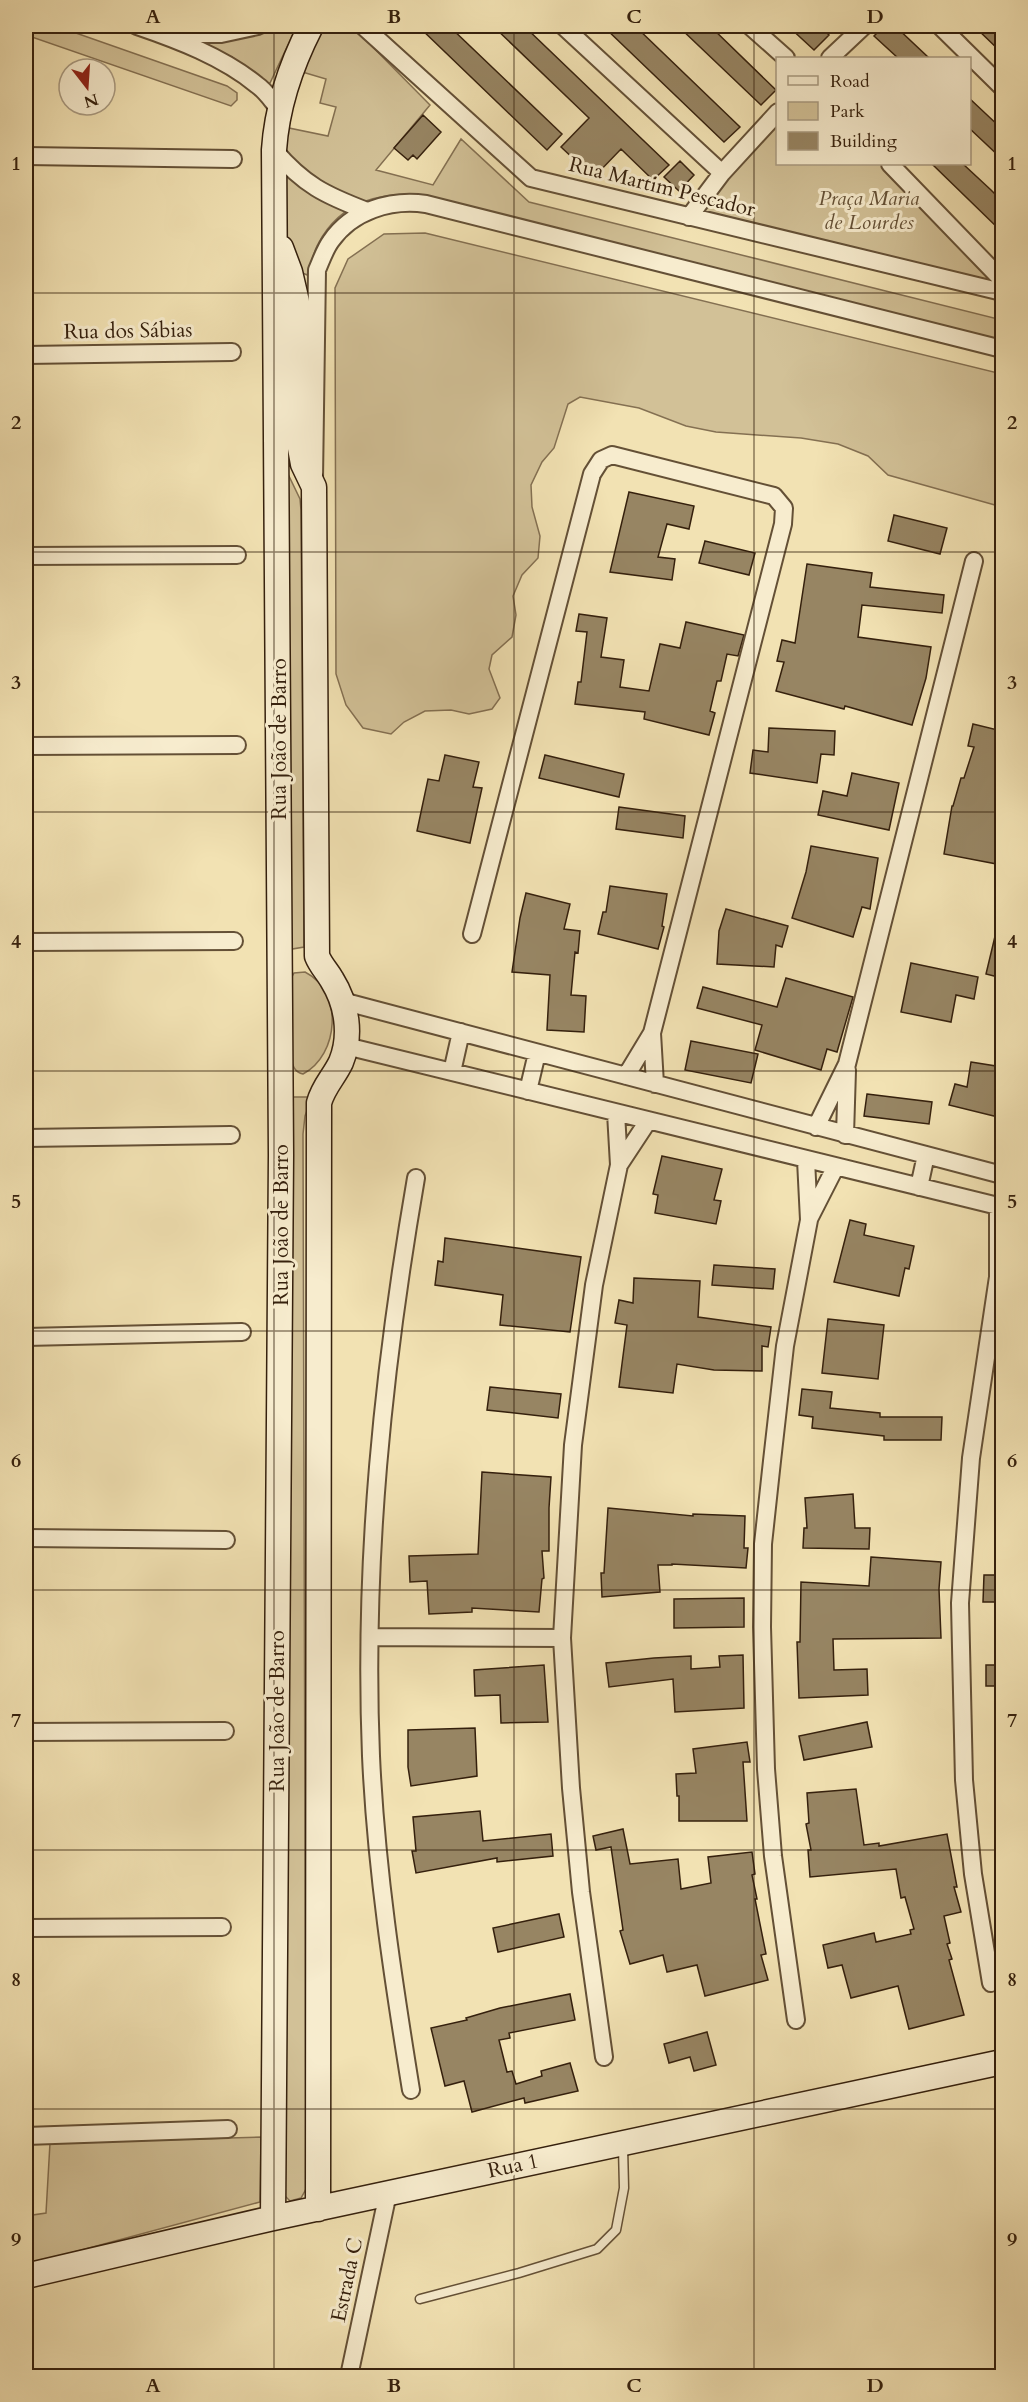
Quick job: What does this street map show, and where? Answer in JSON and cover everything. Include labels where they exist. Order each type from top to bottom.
[{"type":"street","points":[[137,26],[211,56],[260,86],[279,109]]},
{"type":"street","points":[[158,33],[221,34],[258,26]]},
{"type":"street","name":"Rua Martim Pescador","points":[[363,26],[531,178],[1002,292]]},
{"type":"street","points":[[562,26],[722,173]]},
{"type":"street","points":[[750,26],[785,57]]},
{"type":"street","points":[[831,57],[864,26]]},
{"type":"street","points":[[940,26],[1002,87]]},
{"type":"street","name":"Rua João de Barro","points":[[273,2218],[281,1080],[274,150],[279,109],[306,28]]},
{"type":"street","points":[[260,86],[277,88],[286,85]]},
{"type":"street","points":[[689,217],[722,173],[776,113]]},
{"type":"street","points":[[274,150],[292,171],[313,187],[367,211],[395,203],[426,204],[999,348]]},
{"type":"street","points":[[26,156],[233,159]]},
{"type":"street","points":[[891,165],[1002,280]]},
{"type":"street","name":"Rua João de Barro","points":[[318,2209],[319,1103],[328,1082],[339,1065],[346,1046],[347,1026],[342,1001],[333,981],[322,968],[317,956],[314,487],[317,270],[330,242],[343,226],[367,211]]},
{"type":"street","name":"Rua João de Barro","points":[[275,232],[290,272],[297,302],[299,442],[303,464],[314,487]]},
{"type":"street","name":"Rua dos Sábias","points":[[26,355],[232,352]]},
{"type":"street","points":[[472,934],[592,474],[601,460],[612,455],[774,496],[784,508],[783,524],[652,1033],[626,1076]]},
{"type":"street","points":[[26,556],[237,555]]},
{"type":"street","points":[[816,1127],[847,1064],[974,561]]},
{"type":"street","points":[[26,746],[237,745]]},
{"type":"street","points":[[26,942],[234,941]]},
{"type":"street","points":[[281,970],[294,962],[302,961],[317,964],[322,968]]},
{"type":"street","points":[[342,1001],[1002,1175]]},
{"type":"street","points":[[452,1072],[461,1032]]},
{"type":"street","points":[[652,1033],[655,1084]]},
{"type":"street","points":[[346,1046],[1000,1207],[1000,1272],[971,1458],[960,1603],[964,1780],[973,1874],[991,1983]]},
{"type":"street","points":[[528,1091],[537,1053]]},
{"type":"street","points":[[845,1135],[847,1064]]},
{"type":"street","points":[[281,1080],[301,1089],[319,1087],[328,1082]]},
{"type":"street","points":[[604,2057],[571,1788],[562,1638],[575,1434],[594,1285],[619,1165],[616,1113]]},
{"type":"street","points":[[619,1165],[648,1121]]},
{"type":"street","points":[[26,1138],[231,1135]]},
{"type":"street","points":[[919,1188],[926,1155]]},
{"type":"street","points":[[795,2020],[773,1856],[766,1769],[762,1645],[763,1544],[784,1358],[808,1220],[806,1160]]},
{"type":"street","points":[[808,1220],[835,1168]]},
{"type":"street","points":[[411,2090],[380,1875],[371,1756],[370,1637],[381,1421],[395,1298],[416,1178]]},
{"type":"street","points":[[26,1337],[242,1332]]},
{"type":"street","points":[[26,1538],[226,1540]]},
{"type":"street","points":[[370,1637],[562,1638]]},
{"type":"street","points":[[26,1732],[225,1731]]},
{"type":"street","points":[[26,1928],[222,1927]]},
{"type":"street","name":"Rua 1","points":[[26,2276],[273,2218],[1002,2062]]},
{"type":"street","points":[[26,2136],[228,2129]]},
{"type":"street","name":"Estrada C","points":[[349,2376],[388,2193]]},
{"type":"lane","points":[[420,2299],[519,2274],[597,2249],[616,2230],[624,2188],[623,2143]]},
{"type":"green space","points":[[26,26],[56,26],[227,86],[237,93],[237,100],[231,106],[117,67],[117,57],[90,57],[26,35]]},
{"type":"green space","points":[[274,26],[290,26],[295,30],[270,83],[265,83],[232,57],[186,41],[244,36]]},
{"type":"green space","points":[[321,26],[352,26],[430,105],[376,170],[433,185],[461,139],[529,202],[1002,320],[1002,342],[429,196],[380,197],[351,208],[328,229],[316,248],[307,275],[296,270],[283,231],[284,127],[328,136],[336,107],[320,103],[326,79],[299,71]]},
{"type":"green space","name":"Praça Maria de Lourdes","points":[[776,115],[776,165],[889,165],[1002,291],[692,216]]},
{"type":"green space","points":[[425,233],[1002,374],[1002,507],[888,475],[868,456],[838,444],[801,438],[716,432],[686,426],[639,408],[580,397],[568,404],[554,448],[542,462],[531,485],[532,507],[540,536],[538,558],[522,575],[513,596],[516,615],[512,637],[492,655],[489,669],[500,698],[492,709],[469,714],[451,710],[425,711],[404,722],[391,734],[363,728],[346,705],[336,674],[335,288],[348,259],[384,234]]},
{"type":"green space","points":[[286,455],[288,474],[300,499],[301,510],[304,947],[286,950]]},
{"type":"green space","points":[[305,972],[318,981],[326,994],[331,1008],[332,1023],[330,1039],[324,1053],[315,1065],[303,1074],[295,1069],[291,1059],[291,978],[294,973]]},
{"type":"green space","points":[[288,1097],[312,1097],[305,1116],[303,1134],[306,2189],[301,2198],[290,2201],[285,2196]]},
{"type":"green space","points":[[261,2137],[260,2202],[26,2265],[26,2216],[46,2213],[50,2143]]},
{"type":"building","points":[[418,26],[449,26],[562,134],[547,150]]},
{"type":"building","points":[[493,26],[524,26],[669,165],[653,180],[621,149],[596,175],[579,158],[576,161],[561,147],[589,118]]},
{"type":"building","points":[[603,26],[635,26],[740,127],[724,142]]},
{"type":"building","points":[[678,26],[710,26],[776,90],[761,105]]},
{"type":"building","points":[[788,26],[820,26],[829,35],[814,50]]},
{"type":"building","points":[[884,26],[895,26],[928,57],[897,57],[874,36]]},
{"type":"building","points":[[974,26],[1002,26],[1002,53]]},
{"type":"building","points":[[971,100],[1002,129],[1002,159],[971,130]]},
{"type":"building","points":[[423,115],[441,132],[417,159],[413,155],[408,160],[394,148]]},
{"type":"building","points":[[680,161],[694,175],[679,191],[664,177]]},
{"type":"building","points":[[933,165],[964,165],[991,190],[1002,201],[1002,232]]},
{"type":"building","points":[[629,492],[694,506],[689,529],[667,524],[658,557],[675,559],[672,580],[610,572]]},
{"type":"building","points":[[894,515],[947,528],[940,554],[888,541]]},
{"type":"building","points":[[705,541],[755,553],[749,575],[699,563]]},
{"type":"building","points":[[807,564],[872,573],[870,587],[944,595],[942,613],[862,605],[858,637],[931,647],[926,678],[912,725],[845,706],[844,709],[776,691],[784,662],[777,661],[782,640],[795,643]]},
{"type":"building","points":[[579,614],[607,618],[601,657],[624,660],[620,687],[649,691],[660,644],[680,648],[686,622],[744,635],[738,656],[727,654],[721,681],[717,681],[710,711],[715,713],[709,735],[644,719],[645,712],[575,704],[578,682],[581,682],[587,632],[576,631]]},
{"type":"building","points":[[973,724],[1002,731],[1002,865],[944,854],[952,806],[974,747],[968,746]]},
{"type":"building","points":[[769,728],[835,731],[834,755],[821,754],[817,783],[750,773],[753,750],[768,752]]},
{"type":"building","points":[[445,755],[479,762],[473,787],[482,788],[470,843],[417,831],[428,779],[439,781]]},
{"type":"building","points":[[545,755],[624,774],[619,797],[539,778]]},
{"type":"building","points":[[852,773],[899,783],[889,830],[818,815],[823,791],[847,796]]},
{"type":"building","points":[[619,807],[685,816],[683,838],[616,829]]},
{"type":"building","points":[[811,846],[878,858],[870,909],[862,907],[853,937],[792,918]]},
{"type":"building","points":[[610,886],[667,894],[662,926],[664,927],[658,949],[598,934],[603,912],[606,912]]},
{"type":"building","points":[[526,893],[570,904],[564,929],[580,931],[578,953],[575,952],[571,995],[586,996],[584,1032],[547,1030],[550,975],[512,972]]},
{"type":"building","points":[[726,909],[788,926],[782,947],[776,945],[774,967],[717,964],[719,931]]},
{"type":"building","points":[[997,928],[1002,929],[1002,978],[986,974]]},
{"type":"building","points":[[911,963],[978,977],[974,999],[956,995],[951,1022],[901,1012]]},
{"type":"building","points":[[786,978],[853,997],[837,1052],[827,1049],[821,1070],[755,1050],[762,1025],[697,1008],[703,987],[777,1007]]},
{"type":"building","points":[[691,1041],[758,1054],[751,1083],[685,1070]]},
{"type":"building","points":[[971,1062],[1002,1067],[1002,1118],[949,1105],[955,1084],[967,1087]]},
{"type":"building","points":[[867,1094],[932,1102],[929,1124],[864,1116]]},
{"type":"building","points":[[662,1156],[722,1169],[714,1200],[721,1201],[716,1224],[655,1213],[658,1195],[653,1194]]},
{"type":"building","points":[[850,1220],[866,1224],[864,1235],[914,1246],[909,1269],[905,1268],[899,1296],[834,1282]]},
{"type":"building","points":[[445,1238],[581,1257],[570,1332],[500,1325],[503,1295],[435,1285],[438,1261],[443,1262]]},
{"type":"building","points":[[714,1265],[775,1269],[773,1289],[712,1285]]},
{"type":"building","points":[[634,1278],[700,1281],[698,1317],[771,1327],[768,1347],[762,1346],[762,1371],[714,1370],[677,1364],[673,1393],[619,1387],[627,1325],[615,1323],[619,1300],[633,1303]]},
{"type":"building","points":[[828,1319],[884,1325],[878,1379],[822,1373]]},
{"type":"building","points":[[490,1387],[561,1394],[558,1418],[487,1410]]},
{"type":"building","points":[[802,1389],[832,1392],[830,1408],[880,1413],[880,1417],[942,1417],[941,1440],[884,1440],[884,1436],[812,1428],[813,1417],[799,1415]]},
{"type":"building","points":[[482,1472],[551,1477],[549,1551],[542,1551],[544,1578],[542,1579],[539,1612],[472,1608],[472,1612],[429,1614],[427,1581],[410,1582],[409,1556],[478,1554]]},
{"type":"building","points":[[853,1494],[855,1528],[870,1528],[869,1549],[803,1548],[804,1528],[807,1528],[805,1498]]},
{"type":"building","points":[[608,1508],[693,1516],[693,1514],[745,1516],[744,1548],[748,1548],[746,1568],[658,1565],[660,1592],[602,1597],[601,1573],[604,1573]]},
{"type":"building","points":[[871,1557],[941,1562],[939,1589],[941,1638],[833,1639],[834,1670],[867,1669],[868,1695],[799,1698],[797,1642],[800,1642],[801,1582],[869,1586]]},
{"type":"building","points":[[984,1575],[1002,1575],[1002,1602],[983,1602]]},
{"type":"building","points":[[744,1598],[744,1627],[674,1628],[674,1599]]},
{"type":"building","points":[[743,1655],[744,1708],[675,1712],[673,1679],[609,1687],[606,1663],[691,1656],[691,1669],[720,1667],[719,1656]]},
{"type":"building","points":[[544,1665],[548,1722],[501,1723],[500,1695],[475,1696],[474,1670]]},
{"type":"building","points":[[986,1665],[1002,1665],[1002,1686],[986,1686]]},
{"type":"building","points":[[867,1722],[872,1747],[804,1760],[799,1736]]},
{"type":"building","points":[[475,1728],[477,1776],[411,1786],[408,1767],[408,1730]]},
{"type":"building","points":[[747,1742],[750,1762],[743,1762],[747,1821],[679,1821],[676,1774],[696,1773],[693,1749]]},
{"type":"building","points":[[856,1789],[864,1845],[879,1843],[879,1846],[947,1834],[957,1887],[954,1887],[961,1912],[944,1916],[950,1943],[947,1944],[952,1959],[949,1960],[964,2015],[909,2029],[898,1986],[851,1998],[842,1965],[828,1968],[823,1945],[874,1933],[876,1942],[911,1934],[910,1930],[914,1929],[905,1897],[901,1898],[896,1869],[810,1877],[808,1850],[811,1850],[806,1824],[809,1823],[807,1793]]},
{"type":"building","points":[[480,1811],[483,1841],[551,1834],[553,1856],[497,1862],[497,1858],[416,1873],[412,1851],[416,1851],[413,1817]]},
{"type":"building","points":[[623,1829],[630,1864],[678,1859],[681,1889],[711,1883],[708,1857],[752,1852],[755,1874],[752,1875],[757,1899],[755,1899],[766,1954],[761,1955],[768,1980],[705,1996],[697,1965],[667,1972],[663,1955],[630,1964],[620,1931],[623,1930],[611,1847],[596,1850],[593,1836]]},
{"type":"building","points":[[559,1914],[564,1937],[498,1952],[493,1928]]},
{"type":"building","points":[[570,1994],[575,2020],[509,2033],[510,2038],[499,2040],[507,2072],[512,2071],[516,2084],[542,2076],[541,2071],[570,2063],[578,2091],[525,2103],[524,2098],[472,2112],[464,2081],[445,2086],[431,2028],[467,2020],[466,2018],[500,2008]]},
{"type":"building","points":[[707,2032],[716,2065],[694,2071],[690,2057],[669,2063],[664,2044]]}]
